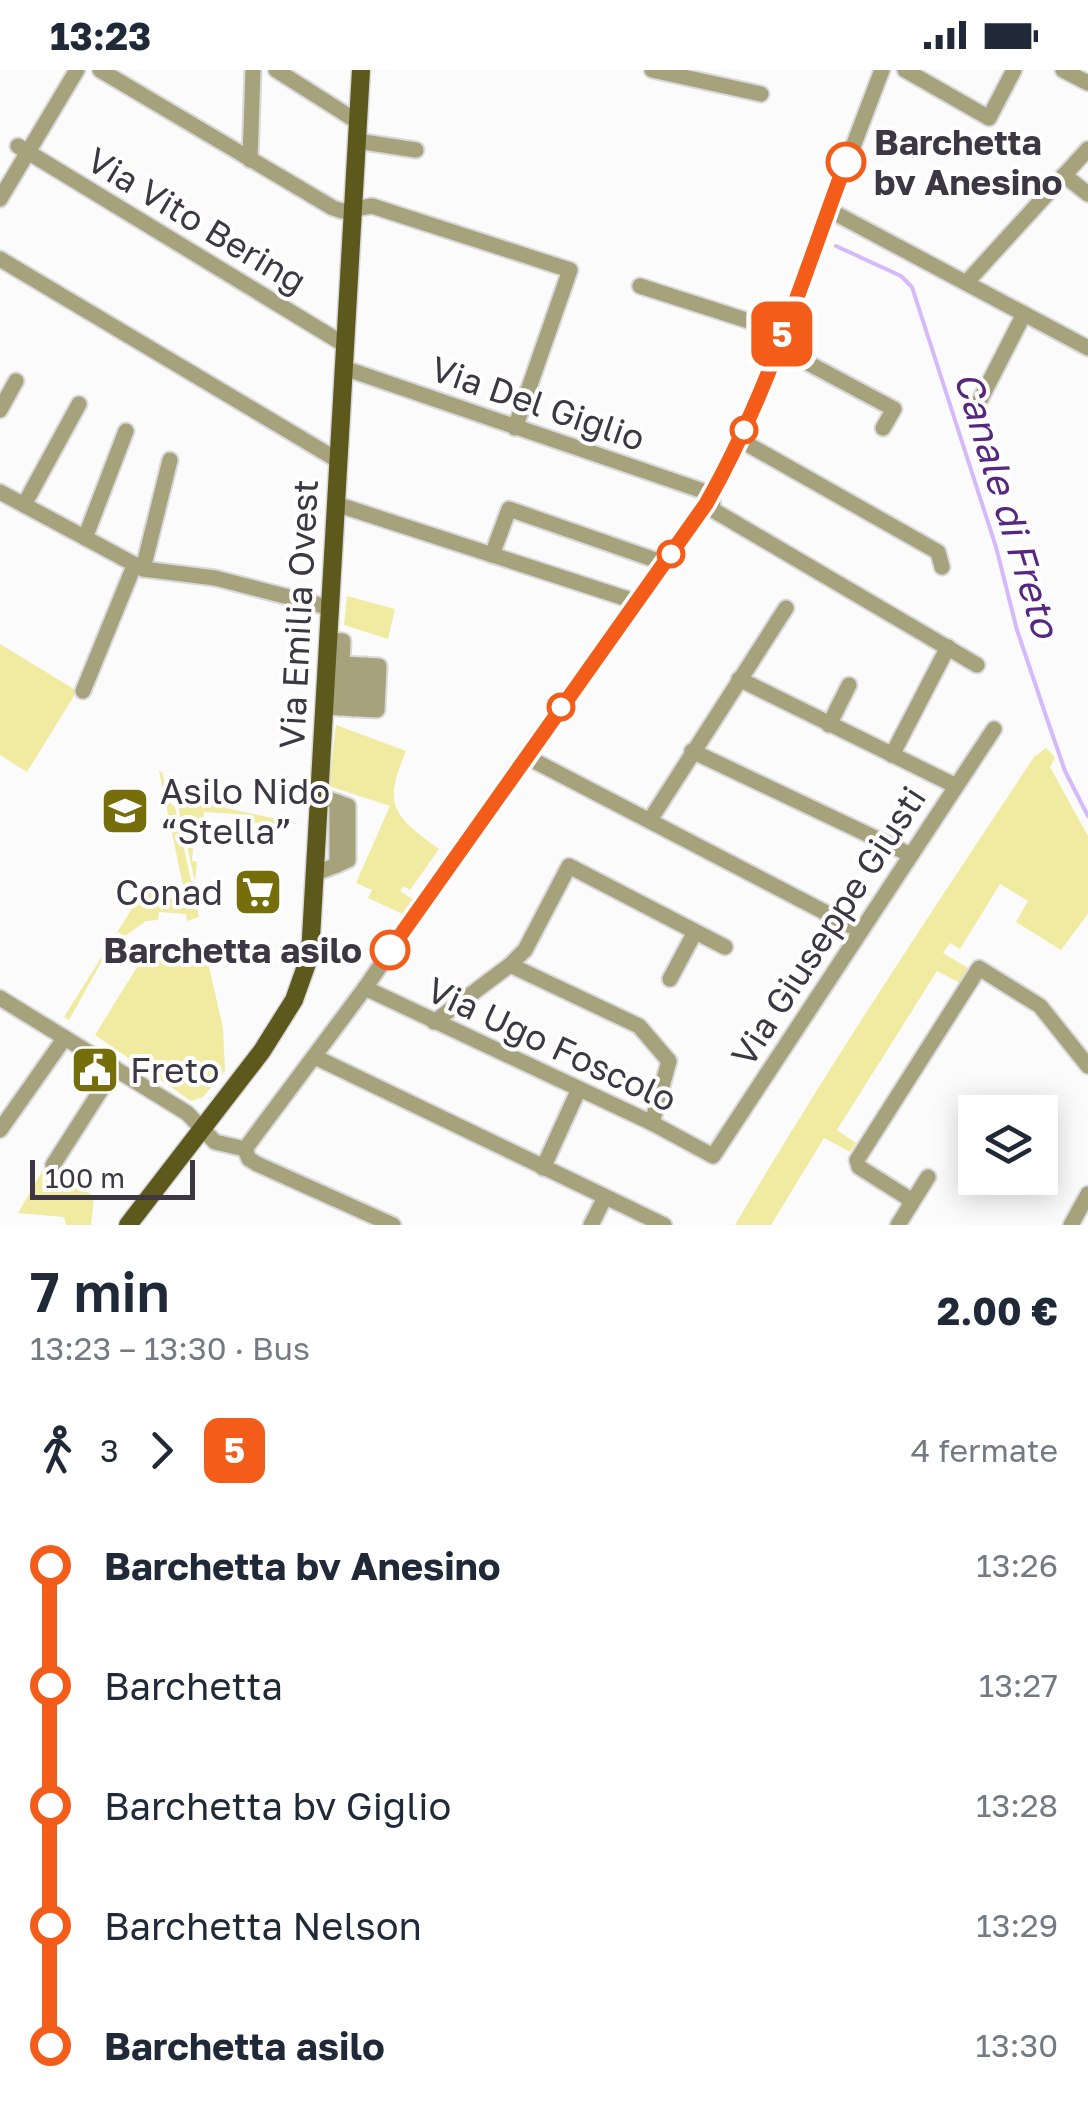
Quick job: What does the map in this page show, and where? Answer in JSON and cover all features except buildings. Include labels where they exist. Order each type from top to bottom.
[{"type":"main road","name":"Via Emilia Ovest","points":[[128,1225],[262,1050],[300,986],[312,936],[316,874],[346,708],[329,640],[360,70]]},
{"type":"street","points":[[0,200],[23,149],[77,70]]},
{"type":"street","points":[[100,70],[333,208],[372,206],[570,270],[514,428]]},
{"type":"street","points":[[250,160],[253,70]]},
{"type":"street","points":[[276,70],[357,132],[416,150]]},
{"type":"street","points":[[245,1149],[365,988],[712,494],[740,440],[882,70]]},
{"type":"street","points":[[905,70],[989,118],[1014,70]]},
{"type":"street","points":[[1063,70],[1088,83]]},
{"type":"street","points":[[661,71],[761,94]]},
{"type":"street","name":"Via Vito Bering","points":[[23,149],[345,346]]},
{"type":"street","points":[[966,283],[1088,149]]},
{"type":"street","points":[[1064,175],[1088,194]]},
{"type":"street","points":[[831,210],[1088,348]]},
{"type":"street","points":[[0,259],[339,461]]},
{"type":"street","points":[[640,286],[780,340],[894,409],[884,428]]},
{"type":"street","points":[[976,408],[1024,314]]},
{"type":"street","name":"Via Del Giglio","points":[[344,368],[712,494]]},
{"type":"street","points":[[0,410],[16,380]]},
{"type":"street","points":[[24,505],[79,404]]},
{"type":"street","points":[[85,538],[126,431]]},
{"type":"street","points":[[740,440],[938,552],[942,567]]},
{"type":"street","points":[[83,692],[139,567],[170,460]]},
{"type":"street","points":[[0,492],[139,567],[215,578],[331,608]]},
{"type":"street","points":[[712,494],[713,510],[977,664]]},
{"type":"street","points":[[336,504],[637,602]]},
{"type":"street","points":[[492,555],[509,508],[664,563]]},
{"type":"street","points":[[650,820],[786,608]]},
{"type":"street","points":[[329,640],[344,641],[355,665],[346,708],[377,710],[380,666],[355,665]]},
{"type":"street","points":[[892,756],[948,647]]},
{"type":"street","points":[[739,680],[956,786]]},
{"type":"street","points":[[829,725],[850,685]]},
{"type":"street","name":"Via Giuseppe Giusti","points":[[714,1156],[994,729]]},
{"type":"street","points":[[692,751],[911,855]]},
{"type":"street","points":[[525,756],[861,931]]},
{"type":"street","points":[[316,874],[348,860],[348,806],[328,799]]},
{"type":"street","points":[[434,1022],[510,966],[525,950],[569,866],[725,947]]},
{"type":"street","points":[[670,979],[696,932]]},
{"type":"street","points":[[510,966],[640,1026],[669,1061],[652,1123]]},
{"type":"street","points":[[910,1206],[908,1198],[859,1166],[857,1160],[979,968],[1040,1006],[1088,1066]]},
{"type":"street","name":"Via Ugo Foscolo","points":[[365,988],[714,1156]]},
{"type":"street","points":[[0,998],[188,1113],[222,1146],[245,1149]]},
{"type":"street","points":[[0,1130],[64,1039]]},
{"type":"street","points":[[315,1057],[664,1225]]},
{"type":"street","points":[[53,1165],[115,1068]]},
{"type":"street","points":[[544,1168],[579,1088]]},
{"type":"street","points":[[245,1149],[249,1159],[257,1164],[393,1225]]},
{"type":"street","points":[[898,1225],[928,1177]]},
{"type":"street","points":[[1070,1225],[1088,1194]]},
{"type":"street","points":[[591,1225],[605,1196]]},
{"type":"street","points":[[1080,1225],[1088,1211]]},
{"type":"shaded area","points":[[347,596],[395,609],[388,639],[344,625]]},
{"type":"shaded area","points":[[0,644],[77,691],[27,772],[0,755]]},
{"type":"shaded area","points":[[336,725],[406,751],[395,784],[396,808],[411,827],[439,849],[410,890],[404,886],[400,891],[414,900],[403,914],[368,898],[372,890],[356,883],[390,806],[329,786]]},
{"type":"shaded area","points":[[1046,748],[1055,757],[1050,767],[1088,836],[1088,914],[1061,950],[1016,922],[1028,901],[1000,884],[960,949],[950,943],[943,953],[968,968],[960,983],[937,971],[837,1130],[856,1143],[850,1152],[824,1138],[771,1225],[735,1225],[919,931],[1034,757]]},
{"type":"shaded area","points":[[159,771],[175,807],[199,917],[187,921],[186,914],[159,912],[158,920],[146,921],[125,936],[118,932],[69,1020],[64,1017],[148,883],[178,903],[186,900]]},
{"type":"shaded area","points":[[176,797],[299,824],[252,823],[252,815],[204,812],[203,820],[195,821],[195,882]]},
{"type":"shaded area","points":[[156,946],[205,949],[223,1028],[225,1071],[203,1097],[191,1101],[95,1035],[147,951]]},
{"type":"shaded area","points":[[48,1161],[94,1197],[91,1225],[66,1225],[64,1217],[18,1213]]},
{"type":"waterway","name":"Canale di Freto","points":[[836,246],[901,276],[912,287],[996,547],[1017,630],[1065,771],[1088,816]]},
{"type":"bus line","name":"5","points":[[390,950],[706,504],[740,440],[762,387],[846,162]]},
{"type":"place","name":"Barchetta bv Anesino","points":[[846,162]]},
{"type":"place","name":"Asilo Nido “Stella”","points":[[125,811]]},
{"type":"place","name":"Conad","points":[[258,892]]},
{"type":"place","name":"Barchetta asilo","points":[[390,950]]},
{"type":"place","name":"Freto","points":[[95,1070]]}]
